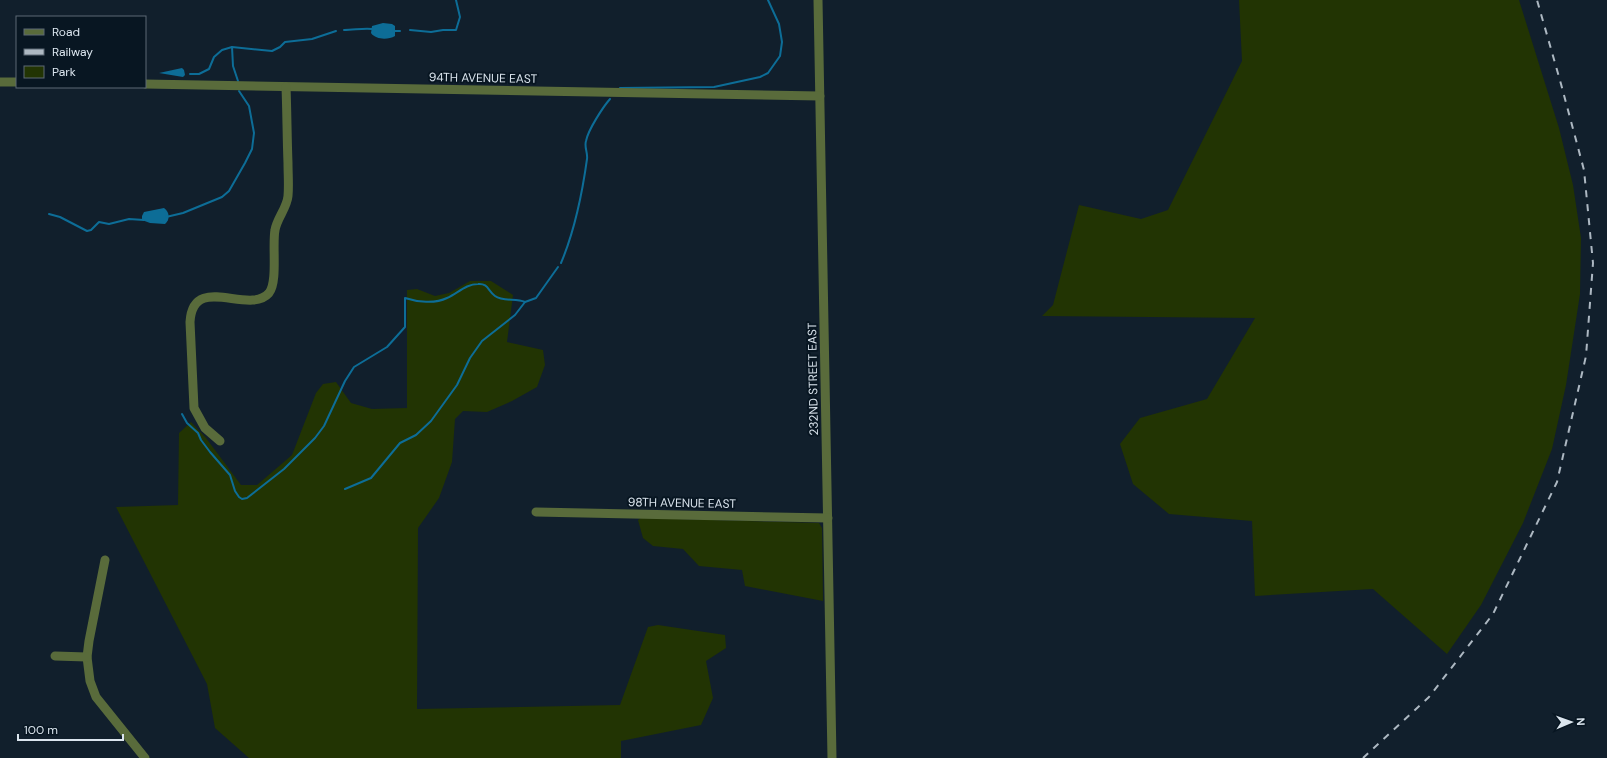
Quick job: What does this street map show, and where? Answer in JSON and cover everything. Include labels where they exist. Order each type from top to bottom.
[{"type":"street","name":"232ND STREET EAST","points":[[818,0],[832,758]]},
{"type":"street","points":[[0,82],[16,82]]},
{"type":"street","name":"94TH AVENUE EAST","points":[[146,84],[820,96]]},
{"type":"street","points":[[220,441],[205,428],[194,408],[190,322],[192,310],[198,301],[209,297],[263,298],[270,292],[273,285],[275,230],[288,197],[286,87]]},
{"type":"street","name":"98TH AVENUE EAST","points":[[536,512],[828,518]]},
{"type":"street","points":[[105,560],[87,656],[90,681],[96,697],[145,758]]},
{"type":"street","points":[[55,656],[87,656]]},
{"type":"green space","points":[[1239,0],[1519,0],[1559,128],[1573,185],[1581,238],[1580,294],[1566,385],[1552,449],[1523,523],[1481,605],[1447,654],[1373,589],[1255,596],[1252,521],[1169,514],[1133,484],[1120,444],[1140,418],[1207,399],[1255,318],[1042,316],[1053,305],[1079,205],[1141,219],[1168,210],[1242,61]]},
{"type":"green space","points":[[470,281],[491,281],[513,295],[507,342],[543,350],[545,365],[537,387],[512,401],[487,412],[463,411],[455,419],[452,462],[439,498],[418,528],[417,709],[620,705],[648,627],[658,625],[725,635],[726,648],[706,661],[713,698],[701,725],[621,741],[621,758],[249,758],[215,728],[207,684],[116,507],[178,505],[179,433],[191,422],[206,438],[241,485],[257,485],[292,455],[316,393],[323,384],[336,382],[351,403],[372,409],[407,408],[407,290],[417,289],[435,296],[449,293]]},
{"type":"green space","points":[[641,518],[819,523],[822,528],[823,601],[745,586],[742,570],[699,566],[683,549],[653,546],[643,538],[638,520]]},
{"type":"water","points":[[383,23],[392,24],[395,26],[395,36],[382,39],[371,33],[372,26]]},
{"type":"water","points":[[182,68],[185,75],[183,77],[159,73]]},
{"type":"water","points":[[164,208],[169,216],[165,224],[150,223],[142,220],[144,212]]},
{"type":"waterway","points":[[410,30],[431,32],[456,30],[460,17],[456,0]]},
{"type":"waterway","points":[[620,88],[714,87],[760,77],[768,73],[780,56],[782,42],[779,24],[768,0]]},
{"type":"waterway","points":[[344,30],[372,29]]},
{"type":"waterway","points":[[190,74],[199,74],[209,69],[214,57],[222,50],[232,47],[272,51],[280,47],[285,42],[312,39],[336,31]]},
{"type":"waterway","points":[[393,31],[400,31]]},
{"type":"waterway","points":[[232,47],[233,66],[238,81]]},
{"type":"waterway","points":[[166,217],[183,213],[222,197],[229,191],[252,149],[254,133],[249,106],[239,91]]},
{"type":"waterway","points":[[561,263],[574,225],[580,199],[587,159],[585,146],[587,136],[596,119],[610,99]]},
{"type":"waterway","points":[[49,214],[60,217],[87,231],[91,230],[99,222],[109,224],[129,219],[144,220]]},
{"type":"waterway","points":[[345,489],[371,478],[400,443],[416,435],[431,421],[457,385],[470,358],[482,341],[515,315],[525,302],[536,298],[558,267]]},
{"type":"waterway","points":[[182,414],[187,423],[198,433],[201,440],[210,452],[230,475],[235,491],[239,497],[242,499],[247,498],[284,469],[315,438],[324,426],[345,381],[354,367],[387,347],[405,327],[405,298],[415,301],[432,302],[447,298],[470,285],[481,284],[486,286],[498,298],[525,302]]},
{"type":"railway","points":[[1363,758],[1429,697],[1493,614],[1557,482],[1586,356],[1593,263],[1584,170],[1537,0]]}]
